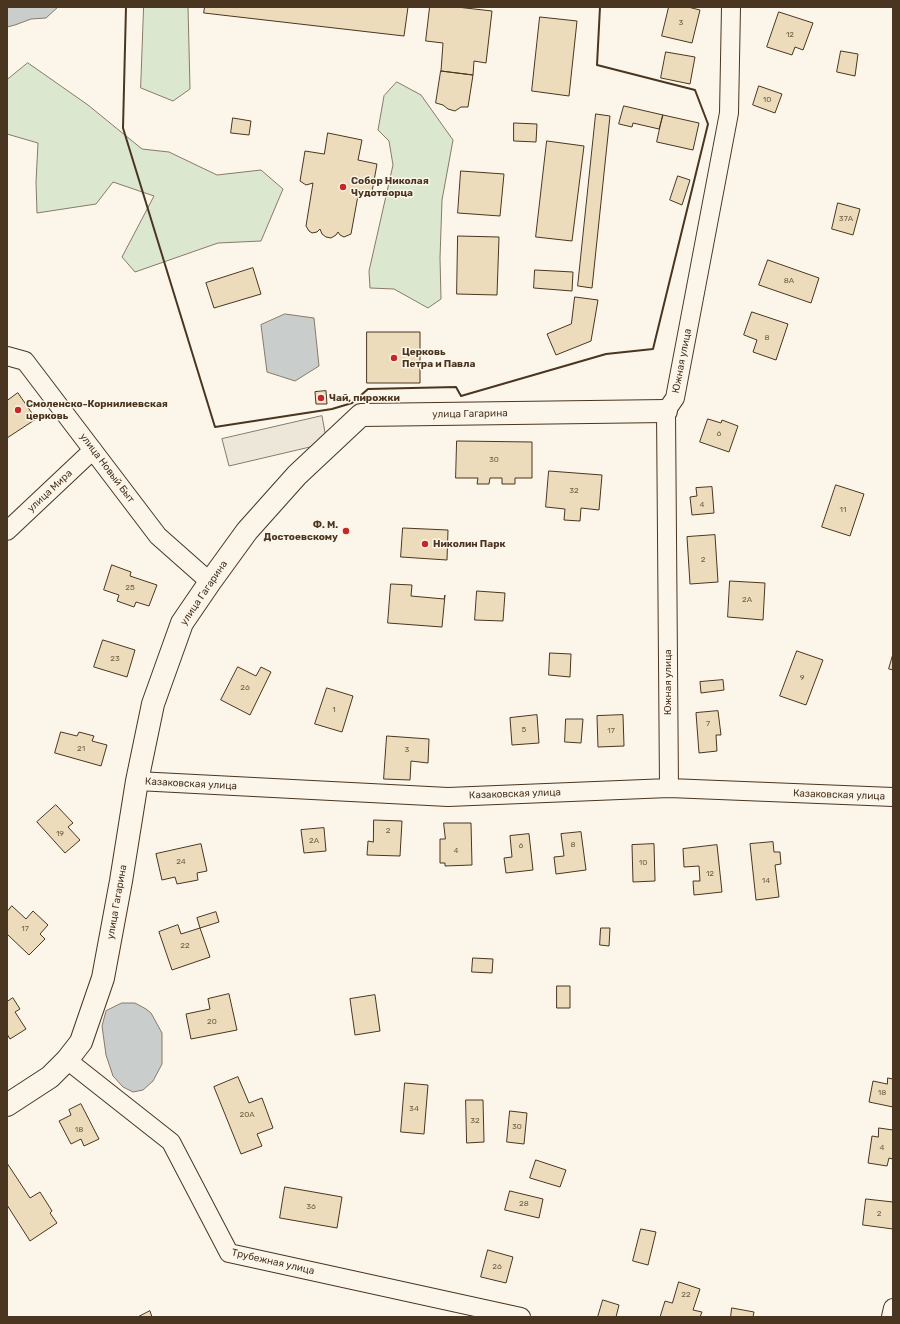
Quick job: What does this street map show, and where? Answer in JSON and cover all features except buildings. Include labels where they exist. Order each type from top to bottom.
[{"type":"street","name":"Южная улица","points":[[669,788],[666,411],[675,398],[729,113],[731,7]]},
{"type":"street","name":"улица Новый Быт","points":[[7,356],[25,361],[158,536],[210,582]]},
{"type":"street","name":"улица Гагарина","points":[[7,1105],[50,1077],[67,1060],[81,1042],[103,978],[121,882],[137,781],[152,704],[182,623],[247,531],[297,475],[361,415],[666,411]]},
{"type":"street","name":"улица Мира","points":[[7,531],[93,450]]},
{"type":"street","name":"Казаковская улица","points":[[137,781],[448,797],[669,788],[893,797]]},
{"type":"street","name":"Трубежная улица","points":[[67,1060],[171,1142],[229,1253],[521,1317]]},
{"type":"street","points":[[891,1317],[893,1308]]},
{"type":"green space","points":[[144,7],[188,7],[190,89],[173,101],[141,88]]},
{"type":"green space","points":[[28,63],[88,105],[142,149],[169,152],[217,175],[261,170],[283,189],[261,241],[218,243],[135,272],[122,257],[154,196],[113,182],[96,204],[37,213],[36,182],[38,143],[7,134],[7,80]]},
{"type":"green space","points":[[397,82],[421,95],[453,140],[442,200],[440,258],[441,299],[428,308],[394,289],[370,288],[369,271],[393,165],[389,141],[378,130],[384,96]]},
{"type":"shaded area","points":[[7,7],[58,7],[46,18],[31,19],[7,27]]},
{"type":"shaded area","points":[[285,314],[314,318],[319,366],[295,381],[267,372],[261,325]]},
{"type":"shaded area","points":[[322,416],[327,443],[229,466],[222,439]]},
{"type":"shaded area","points":[[122,1003],[135,1003],[146,1009],[151,1013],[162,1033],[162,1064],[153,1081],[143,1090],[133,1092],[123,1087],[113,1076],[106,1055],[102,1026],[106,1011]]},
{"type":"wall","points":[[126,7],[123,128],[215,427],[332,409],[352,403],[368,389],[456,387],[461,396],[606,354],[653,349],[708,124],[695,90],[597,65],[600,7]]},
{"type":"place","name":"Собор Николая Чудотворца","points":[[343,187]]},
{"type":"place","name":"Церковь Петра и Павла","points":[[394,358]]},
{"type":"place","name":"Чай, пирожки","points":[[321,398]]},
{"type":"place","name":"Смоленско-Корнилиевская церковь","points":[[18,410]]},
{"type":"place","name":"Ф. М. Достоевскому","points":[[346,531]]},
{"type":"place","name":"Николин Парк","points":[[425,544]]}]
